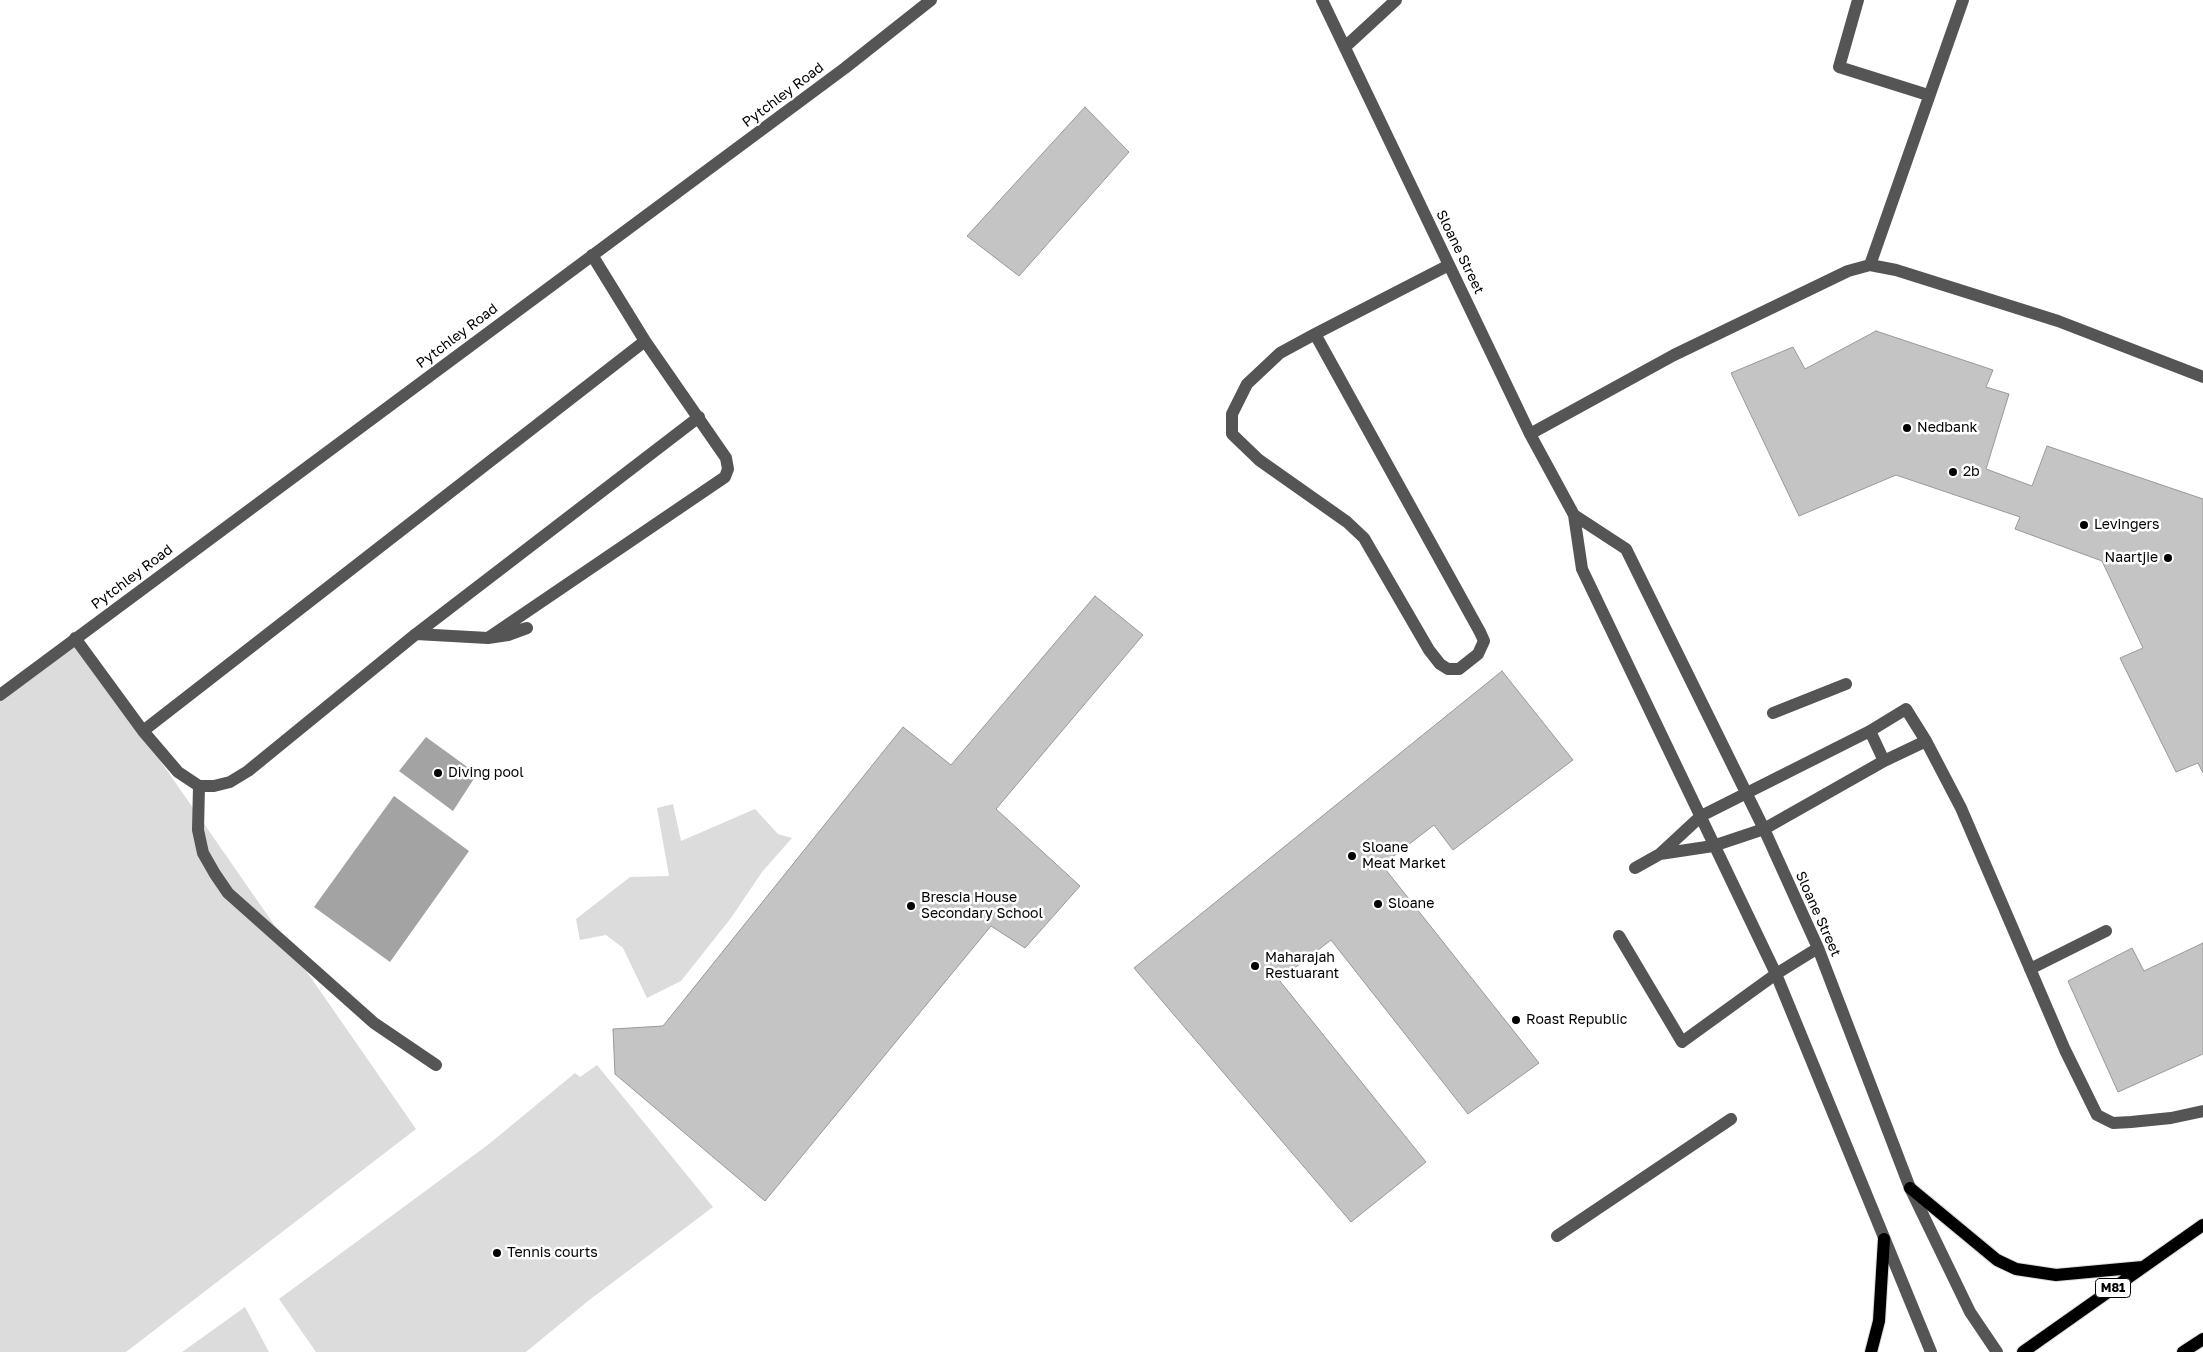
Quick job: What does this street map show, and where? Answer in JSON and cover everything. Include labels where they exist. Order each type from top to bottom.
[{"type":"main road","points":[[1910,1188],[1997,1260],[2016,1269],[2056,1275],[2143,1267]]},
{"type":"main road","name":"M81","points":[[2023,1352],[2203,1225]]},
{"type":"main road","points":[[1871,1352],[1879,1321],[1884,1240]]},
{"type":"main road","points":[[2183,1352],[2203,1339]]},
{"type":"street","name":"Pytchley Road","points":[[0,695],[845,68],[931,0]]},
{"type":"street","name":"Sloane Street","points":[[1322,0],[1530,434],[1574,515],[1582,569],[1701,816],[1713,846],[1776,974],[1931,1352]]},
{"type":"street","points":[[1345,47],[1396,0]]},
{"type":"street","points":[[1858,0],[1839,68],[1928,95]]},
{"type":"street","points":[[1870,265],[1928,95],[1963,0]]},
{"type":"street","points":[[416,634],[488,638],[725,477],[728,469],[726,458],[700,417],[645,341],[592,255]]},
{"type":"street","points":[[1315,334],[1484,641],[1478,654],[1459,669],[1448,669],[1440,664],[1429,650],[1364,538],[1347,522],[1259,460],[1232,434],[1232,414],[1247,384],[1280,353],[1315,334],[1449,265]]},
{"type":"street","points":[[1530,434],[1674,355],[1848,271],[1870,265],[1896,270],[2058,321],[2203,376]]},
{"type":"street","points":[[143,731],[645,341]]},
{"type":"street","points":[[75,638],[143,731],[178,772],[198,786],[214,786],[230,782],[248,771],[416,634],[700,417]]},
{"type":"street","name":"Sloane Street","points":[[1574,515],[1626,548],[1745,794],[1764,829],[1818,948],[1910,1188],[1970,1312],[1998,1352]]},
{"type":"street","points":[[1773,713],[1846,684]]},
{"type":"street","points":[[1635,868],[1660,854],[1701,816],[1870,731],[1906,709],[1926,741],[1961,808],[2065,1050],[2097,1115],[2113,1123],[2171,1118],[2203,1111]]},
{"type":"street","points":[[1870,731],[1884,761]]},
{"type":"street","points":[[1660,854],[1713,846],[1764,829],[1884,761],[1926,741]]},
{"type":"street","points":[[198,786],[198,830],[203,853],[214,874],[228,893],[374,1023],[436,1065]]},
{"type":"street","points":[[2030,969],[2106,931]]},
{"type":"street","points":[[1619,936],[1682,1042],[1776,974],[1818,948]]},
{"type":"street","points":[[1557,1236],[1731,1119]]},
{"type":"shaded area","points":[[75,638],[416,1129],[126,1352],[0,1352],[0,699]]},
{"type":"shaded area","name":"Diving pool","points":[[426,737],[477,774],[453,811],[399,771]]},
{"type":"shaded area","points":[[394,796],[469,851],[390,962],[314,907]]},
{"type":"shaded area","points":[[673,804],[681,841],[755,809],[778,834],[792,838],[762,872],[731,918],[681,981],[647,998],[623,948],[606,935],[580,940],[576,919],[630,877],[669,876],[657,808]]},
{"type":"shaded area","name":"Tennis courts","points":[[597,1065],[713,1207],[588,1301],[526,1352],[316,1352],[279,1299],[489,1144],[575,1073],[580,1077]]},
{"type":"shaded area","points":[[245,1307],[269,1352],[182,1352]]},
{"type":"building","points":[[1085,107],[1129,152],[1019,276],[967,236]]},
{"type":"building","points":[[1876,331],[1993,370],[1986,387],[2009,394],[1986,469],[2032,486],[2047,446],[2203,499],[2203,773],[2198,763],[2176,772],[2120,658],[2143,648],[2102,561],[2015,529],[2020,517],[1896,475],[1799,516],[1731,373],[1793,347],[1805,369]]},
{"type":"building","name":"Brescia House Secondary School","points":[[1095,596],[1143,635],[996,809],[1080,886],[1025,948],[991,926],[765,1201],[615,1074],[613,1029],[663,1026],[903,727],[951,765]]},
{"type":"building","points":[[1502,671],[1573,760],[1453,850],[1434,825],[1382,865],[1539,1063],[1468,1114],[1331,940],[1279,980],[1426,1162],[1351,1222],[1134,968]]},
{"type":"building","points":[[2203,943],[2203,1054],[2118,1092],[2068,981],[2132,948],[2144,971]]},
{"type":"place","name":"Nedbank","points":[[1907,428]]},
{"type":"place","name":"2b","points":[[1953,472]]},
{"type":"place","name":"Levingers","points":[[2084,525]]},
{"type":"place","name":"Naartjie","points":[[2168,558]]},
{"type":"place","name":"Diving pool","points":[[438,773]]},
{"type":"place","name":"Sloane Meat Market","points":[[1352,856]]},
{"type":"place","name":"Sloane","points":[[1378,904]]},
{"type":"place","name":"Brescia House Secondary School","points":[[911,906]]},
{"type":"place","name":"Maharajah Restuarant","points":[[1255,966]]},
{"type":"place","name":"Roast Republic","points":[[1516,1020]]},
{"type":"place","name":"Tennis courts","points":[[497,1253]]}]
